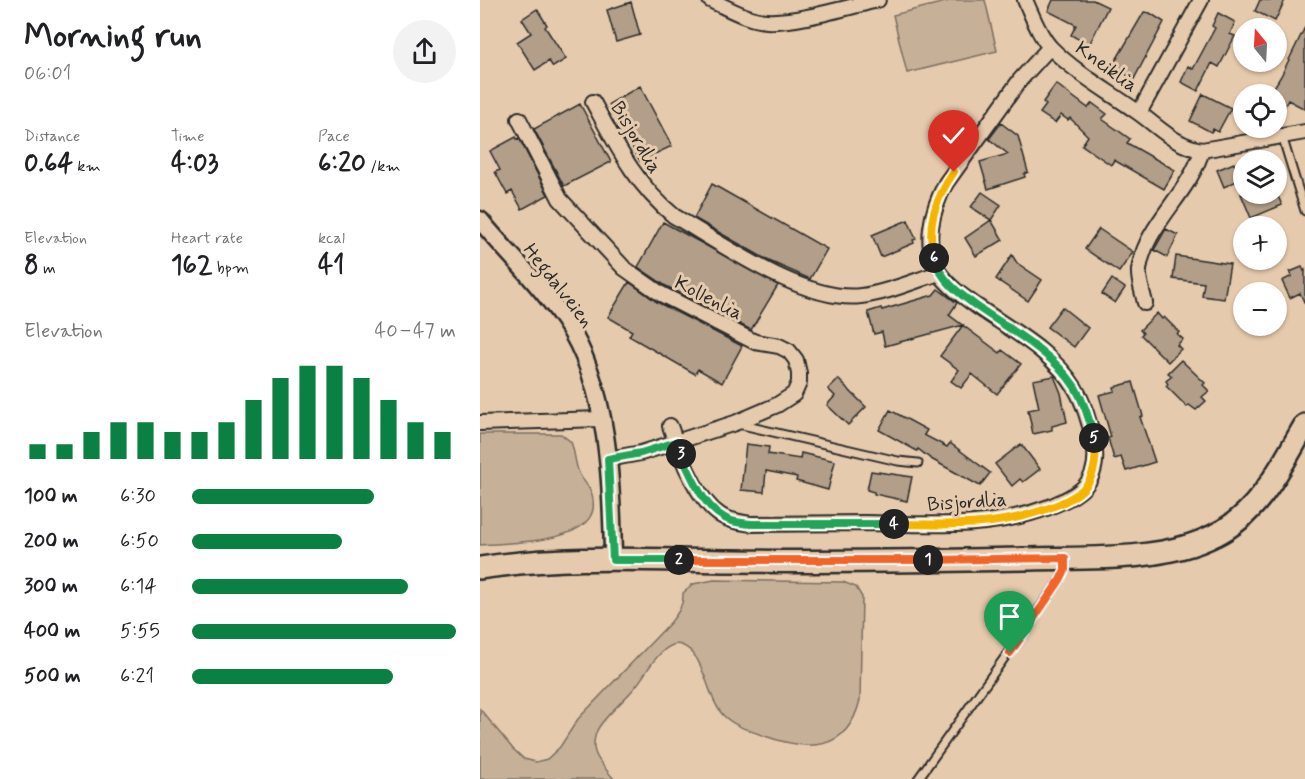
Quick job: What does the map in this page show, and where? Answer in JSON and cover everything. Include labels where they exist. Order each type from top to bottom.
[{"type":"main road","points":[[480,568],[532,562],[1065,558],[1163,551],[1194,544],[1214,536],[1244,516],[1263,495],[1305,425]]},
{"type":"street","points":[[710,0],[744,16],[767,21],[790,19],[878,0]]},
{"type":"street","name":"Kneiklia","points":[[1024,0],[1050,47],[1085,76],[1139,113],[1201,0]]},
{"type":"street","points":[[939,273],[933,255],[931,236],[932,216],[937,200],[946,183],[1014,88],[1050,47]]},
{"type":"street","name":"Bisjordlia","points":[[593,102],[627,165],[661,205],[674,216],[774,274],[818,292],[840,297],[860,297],[939,273],[955,291],[1044,353],[1075,387],[1092,433],[1096,456],[1093,470],[1085,486],[1072,496],[1029,514],[991,522],[956,525],[751,524],[731,521],[718,514],[700,492],[670,426]]},
{"type":"street","points":[[1139,113],[1163,133],[1190,148],[1202,150],[1271,138]]},
{"type":"street","name":"Kollenlia","points":[[519,119],[560,199],[624,268],[661,294],[755,342],[779,346],[789,351],[796,360],[799,383],[794,394],[777,405],[735,423],[676,442],[641,453],[608,459]]},
{"type":"street","points":[[1287,135],[1305,132]]},
{"type":"street","points":[[1145,303],[1139,272],[1145,251],[1152,233],[1198,167],[1202,150]]},
{"type":"street","name":"Hegdalveien","points":[[480,220],[535,282],[565,321],[581,350],[593,380],[608,459],[613,560]]},
{"type":"street","points":[[480,423],[600,419]]},
{"type":"lane","points":[[1283,138],[1305,210]]},
{"type":"lane","points":[[735,423],[898,461],[918,463]]},
{"type":"lane","points":[[918,779],[1060,580],[1065,570],[1065,558]]},
{"type":"shaded area","points":[[953,0],[985,0],[997,51],[907,73],[893,15]]},
{"type":"shaded area","points":[[480,434],[561,434],[571,442],[579,473],[591,492],[593,509],[586,522],[572,531],[554,537],[480,545]]},
{"type":"shaded area","points":[[714,580],[843,582],[856,587],[862,597],[860,700],[854,718],[835,739],[823,744],[794,744],[738,726],[725,717],[719,709],[696,657],[681,645],[675,644],[667,647],[657,657],[636,686],[607,716],[597,731],[594,749],[601,763],[614,779],[480,779],[480,709],[524,759],[536,762],[547,759],[560,747],[578,719],[670,623],[681,606],[683,593],[693,584]]},
{"type":"building","points":[[1053,0],[1093,0],[1108,7],[1089,45],[1071,35],[1076,25],[1048,11]]},
{"type":"building","points":[[1260,0],[1285,0],[1276,18],[1269,18],[1255,11]]},
{"type":"building","points":[[631,2],[640,35],[616,42],[607,10]]},
{"type":"building","points":[[537,9],[547,25],[545,27],[566,59],[553,67],[549,61],[535,70],[517,42],[531,33],[522,19]]},
{"type":"building","points":[[1144,12],[1164,22],[1134,79],[1112,67]]},
{"type":"building","points":[[1218,13],[1233,21],[1230,34],[1233,35],[1233,40],[1219,67],[1212,63],[1198,91],[1181,82],[1188,66],[1193,69],[1215,28],[1212,26]]},
{"type":"building","points":[[1305,27],[1305,109],[1288,100],[1287,102],[1287,84],[1276,84],[1283,72],[1287,72],[1287,64]]},
{"type":"building","points":[[1056,84],[1088,108],[1092,103],[1107,114],[1102,119],[1130,139],[1127,143],[1175,170],[1164,189],[1114,160],[1111,165],[1082,145],[1088,136],[1070,118],[1068,120],[1061,115],[1055,123],[1040,113],[1046,105],[1043,102]]},
{"type":"building","points":[[640,86],[672,146],[640,161],[609,104]]},
{"type":"building","points":[[1203,94],[1231,108],[1218,132],[1213,129],[1211,132],[1190,121]]},
{"type":"building","points":[[580,104],[611,162],[564,186],[534,129]]},
{"type":"building","points":[[1001,123],[1018,136],[1028,172],[1024,174],[1025,177],[988,189],[980,162],[1008,154],[989,139]]},
{"type":"building","points":[[516,137],[519,138],[548,195],[522,209],[512,191],[507,194],[495,172],[500,170],[490,151]]},
{"type":"building","points":[[1233,163],[1233,183],[1224,187],[1217,170]]},
{"type":"building","points":[[712,184],[827,249],[810,279],[769,261],[694,218]]},
{"type":"building","points":[[982,192],[1001,205],[991,220],[971,207]]},
{"type":"building","points":[[1245,204],[1282,205],[1256,216],[1250,216]]},
{"type":"building","points":[[908,220],[916,239],[913,240],[914,243],[881,257],[872,235]]},
{"type":"building","points":[[991,220],[1003,240],[976,256],[965,238]]},
{"type":"building","points":[[663,222],[778,285],[751,330],[666,286],[638,267]]},
{"type":"building","points":[[1099,229],[1133,252],[1119,272],[1085,249]]},
{"type":"building","points":[[1166,229],[1178,235],[1167,257],[1154,250]]},
{"type":"building","points":[[1012,255],[1017,263],[1042,280],[1028,301],[996,279]]},
{"type":"building","points":[[1176,256],[1230,264],[1224,299],[1202,296],[1204,283],[1173,279]]},
{"type":"building","points":[[1302,267],[1305,270],[1305,304],[1300,293],[1290,298],[1287,282],[1282,281],[1292,276],[1290,272]]},
{"type":"building","points":[[1112,279],[1125,288],[1115,303],[1102,294]]},
{"type":"building","points":[[629,282],[657,302],[742,346],[722,383],[698,369],[695,374],[629,336],[632,331],[608,317]]},
{"type":"building","points":[[938,289],[957,303],[949,315],[963,325],[885,346],[882,332],[874,334],[868,312],[933,295]]},
{"type":"building","points":[[1062,307],[1088,328],[1074,347],[1047,327]]},
{"type":"building","points":[[1157,313],[1179,332],[1177,334],[1183,339],[1177,345],[1181,349],[1168,362],[1141,335],[1143,333],[1140,330]]},
{"type":"building","points":[[963,325],[1000,353],[1002,350],[1021,364],[997,394],[972,374],[961,388],[951,381],[959,370],[940,356]]},
{"type":"building","points":[[1181,360],[1205,383],[1203,385],[1209,391],[1202,397],[1206,401],[1196,410],[1189,405],[1187,407],[1166,386],[1168,384],[1166,381],[1172,376],[1168,373]]},
{"type":"building","points":[[1054,376],[1061,393],[1067,422],[1052,426],[1052,430],[1033,434],[1028,410],[1039,408],[1033,380]]},
{"type":"building","points":[[838,379],[866,407],[848,425],[827,405],[835,396],[828,389]]},
{"type":"building","points":[[1133,382],[1143,416],[1140,417],[1155,462],[1126,471],[1121,457],[1114,459],[1108,438],[1111,437],[1099,395],[1115,391],[1114,387]]},
{"type":"building","points":[[890,410],[927,430],[924,435],[947,447],[950,443],[990,473],[980,486],[931,459],[918,449],[917,451],[879,430]]},
{"type":"building","points":[[746,444],[769,447],[768,454],[800,459],[801,453],[835,461],[828,490],[796,481],[797,477],[766,471],[764,492],[741,490]]},
{"type":"building","points":[[1021,444],[1040,469],[1023,482],[1020,479],[1012,486],[995,464]]},
{"type":"building","points":[[871,471],[912,477],[907,501],[874,494],[867,490]]},
{"type":"route","points":[[954,172],[937,200],[932,216],[933,255],[939,273],[955,291],[1044,353],[1075,387],[1083,404],[1096,446],[1093,470],[1085,486],[1059,503],[1017,518],[991,522],[956,525],[751,524],[731,521],[718,514],[700,492],[676,442],[641,453],[608,459],[613,560],[874,561],[1065,558],[1065,570],[1060,580],[1010,653]]}]
